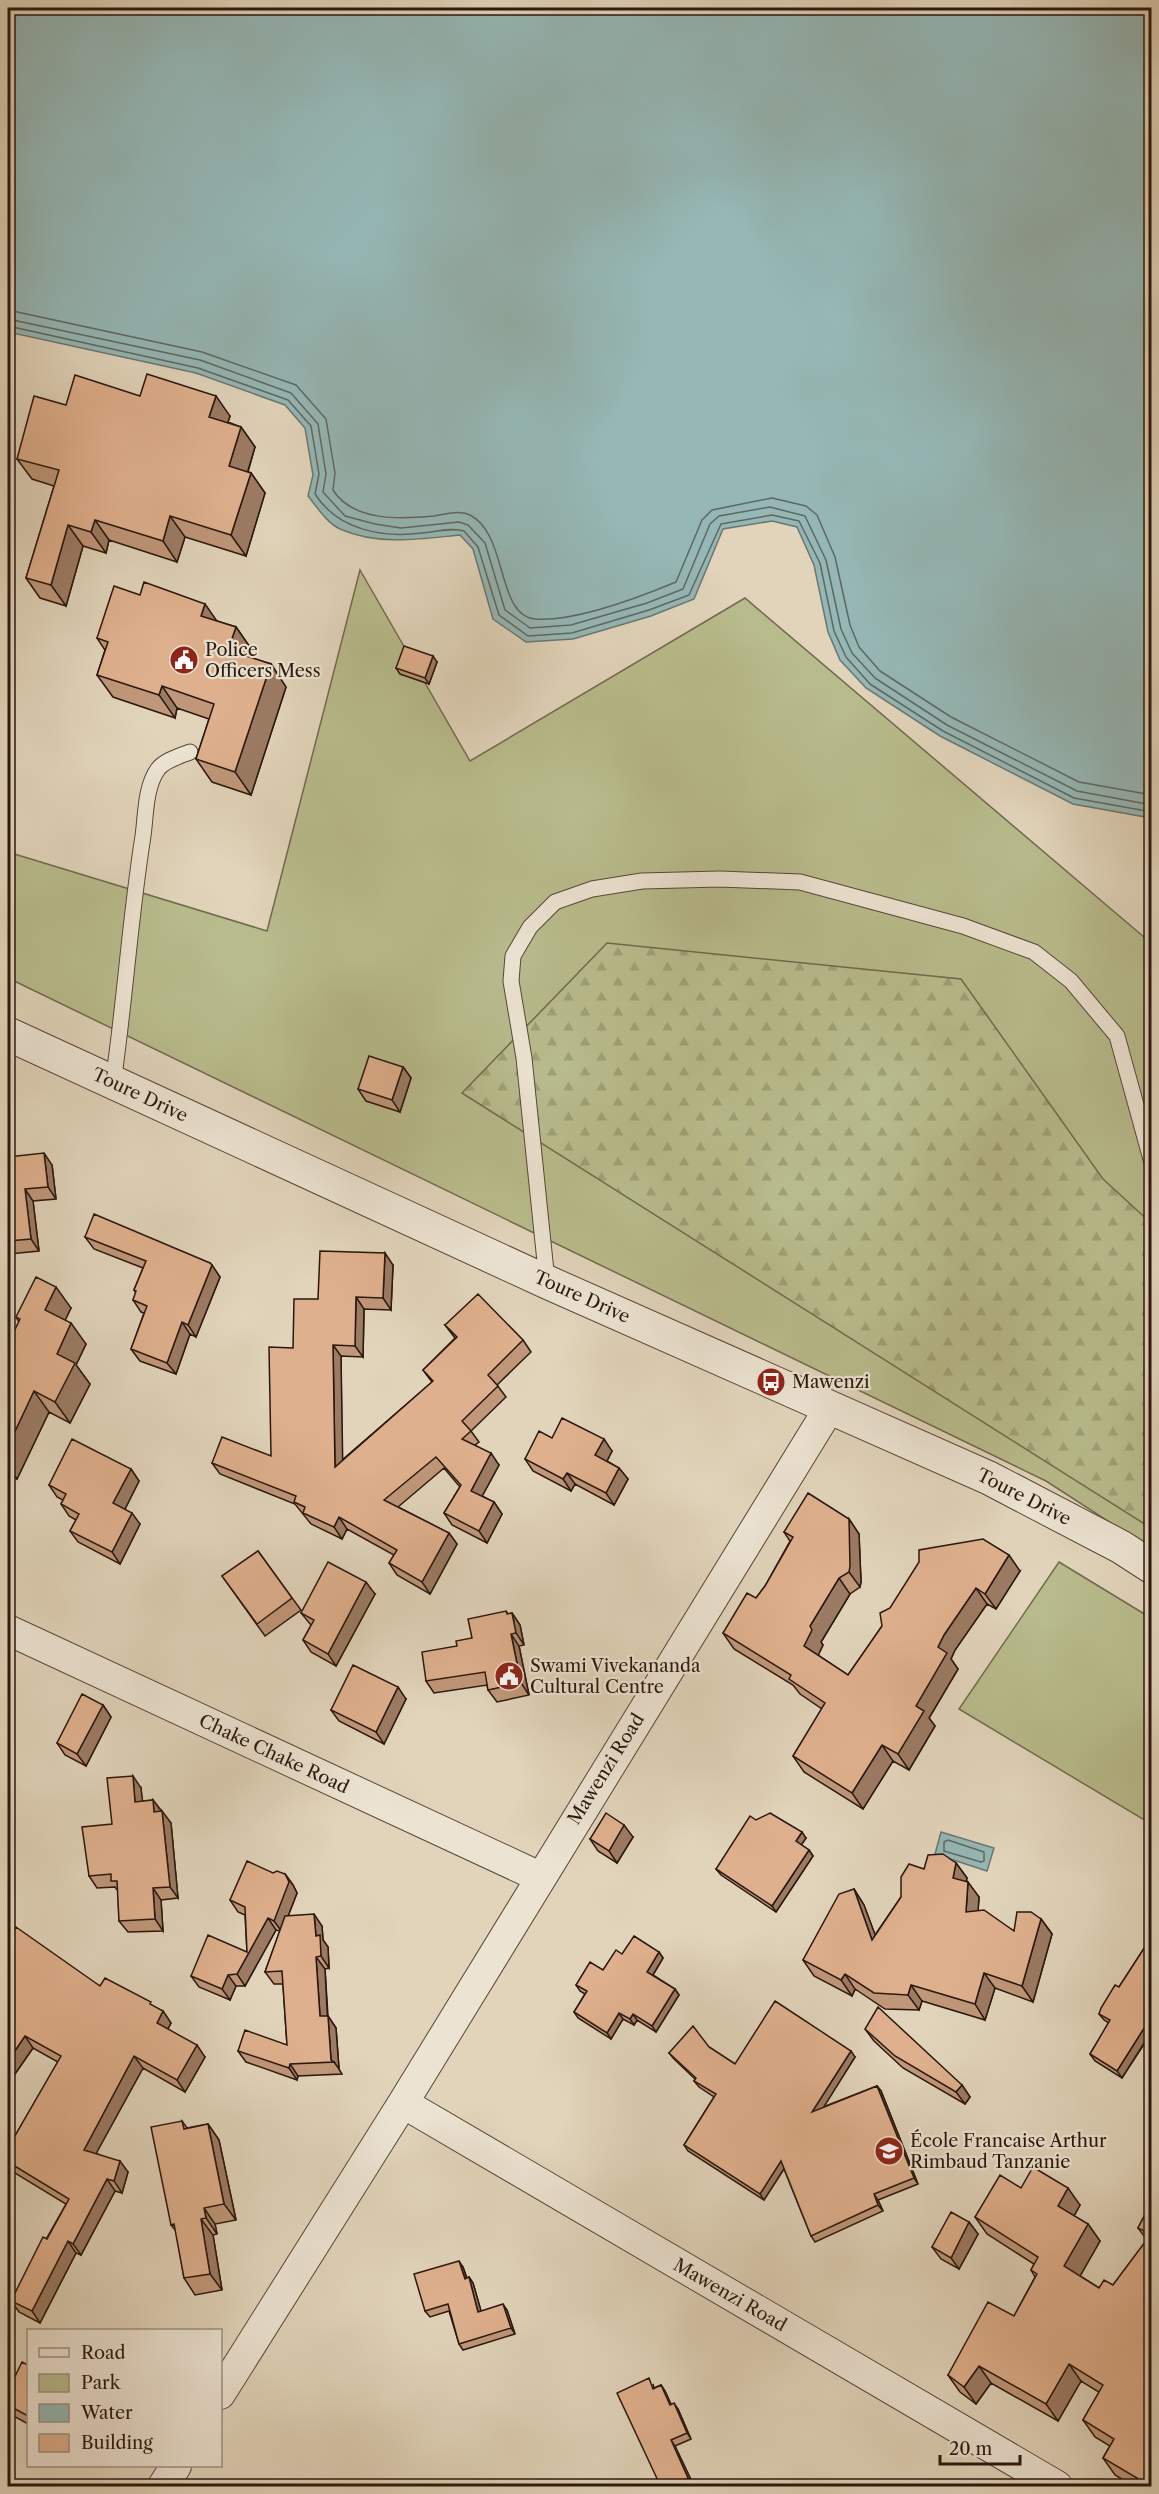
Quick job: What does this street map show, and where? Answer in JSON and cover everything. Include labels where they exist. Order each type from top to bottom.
[{"type":"street","name":"Toure Drive","points":[[8,1034],[547,1282],[989,1478],[1121,1547],[1152,1567]]},
{"type":"street","name":"Mawenzi Road","points":[[222,2391],[404,2103],[540,1877],[830,1407]]},
{"type":"street","name":"Chake Chake Road","points":[[8,1630],[540,1877]]},
{"type":"street","name":"Mawenzi Road","points":[[404,2103],[1057,2487]]},
{"type":"street","points":[[163,2487],[175,2467]]},
{"type":"lane","points":[[113,1083],[124,1007],[133,901],[149,791],[158,768],[190,752]]},
{"type":"lane","points":[[547,1282],[524,1059],[511,981],[513,956],[530,927],[555,902],[591,890],[642,881],[720,879],[800,882],[963,926],[1034,952],[1071,981],[1117,1036],[1152,1164]]},
{"type":"green space","points":[[360,570],[470,761],[745,598],[1151,943],[1151,1549],[1046,1481],[8,978],[8,852],[267,931]]},
{"type":"green space","points":[[607,943],[961,979],[1103,1179],[1151,1223],[1151,1528],[462,1093]]},
{"type":"green space","points":[[1059,1562],[1151,1618],[1151,1824],[959,1709]]},
{"type":"water","points":[[8,8],[1151,8],[1151,818],[1073,804],[940,736],[866,688],[840,660],[828,632],[814,565],[797,527],[772,521],[723,529],[694,599],[651,616],[573,639],[526,642],[493,619],[473,549],[460,535],[400,540],[370,538],[340,529],[327,519],[308,496],[313,475],[305,428],[285,405],[196,373],[8,332]]},
{"type":"water","points":[[941,1832],[994,1848],[987,1871],[935,1854]]},
{"type":"building","points":[[147,374],[216,396],[209,417],[241,427],[229,466],[251,473],[231,535],[170,516],[163,541],[95,520],[91,532],[68,525],[51,585],[26,578],[59,470],[17,459],[34,396],[66,405],[75,375],[140,396]]},
{"type":"building","points":[[144,582],[205,604],[201,616],[236,627],[228,650],[271,664],[235,772],[196,759],[214,704],[162,686],[159,695],[97,675],[108,642],[97,638],[114,586],[140,595]]},
{"type":"building","points":[[404,646],[433,656],[425,678],[396,668]]},
{"type":"building","points":[[369,1056],[403,1067],[392,1100],[358,1089]]},
{"type":"building","points":[[44,1153],[48,1187],[25,1189],[31,1239],[8,1241],[8,1157]]},
{"type":"building","points":[[94,1214],[212,1265],[188,1325],[182,1322],[167,1363],[131,1349],[147,1306],[133,1300],[136,1291],[134,1290],[146,1261],[85,1237]]},
{"type":"building","points":[[320,1251],[385,1253],[383,1298],[356,1297],[355,1346],[333,1345],[335,1467],[433,1381],[423,1370],[457,1337],[445,1325],[478,1294],[523,1340],[488,1375],[498,1386],[462,1421],[471,1431],[462,1439],[491,1453],[471,1491],[494,1502],[479,1531],[444,1513],[461,1485],[436,1457],[384,1500],[449,1533],[422,1582],[389,1563],[397,1550],[339,1517],[334,1527],[303,1513],[305,1507],[294,1502],[296,1496],[212,1463],[222,1437],[271,1456],[269,1347],[293,1348],[294,1299],[318,1299]]},
{"type":"building","points":[[36,1277],[56,1287],[45,1310],[71,1323],[57,1354],[75,1363],[55,1402],[34,1391],[8,1446],[8,1344],[20,1319],[16,1317]]},
{"type":"building","points":[[562,1418],[604,1439],[595,1455],[619,1468],[606,1493],[567,1473],[563,1479],[525,1459],[539,1431],[552,1438]]},
{"type":"building","points":[[72,1439],[131,1469],[113,1503],[132,1513],[112,1552],[70,1531],[79,1514],[61,1504],[66,1494],[49,1485]]},
{"type":"building","points":[[808,1493],[849,1519],[850,1566],[849,1572],[839,1578],[810,1626],[812,1630],[804,1646],[848,1675],[882,1626],[880,1613],[890,1608],[919,1562],[919,1550],[983,1539],[1009,1555],[985,1594],[976,1588],[944,1635],[938,1647],[947,1653],[916,1706],[924,1711],[898,1754],[882,1745],[852,1793],[793,1756],[825,1703],[789,1679],[791,1675],[723,1633],[747,1593],[756,1598],[765,1586],[793,1537],[784,1532]]},
{"type":"building","points":[[258,1551],[292,1598],[257,1624],[222,1576]]},
{"type":"building","points":[[328,1562],[366,1582],[328,1654],[303,1640],[314,1620],[301,1613]]},
{"type":"building","points":[[506,1611],[507,1614],[512,1613],[516,1633],[511,1634],[521,1683],[488,1690],[485,1672],[426,1681],[422,1652],[457,1646],[456,1641],[472,1638],[468,1619]]},
{"type":"building","points":[[353,1665],[398,1687],[376,1732],[331,1710]]},
{"type":"building","points":[[82,1694],[103,1705],[77,1754],[57,1743]]},
{"type":"building","points":[[133,1776],[135,1802],[153,1800],[154,1812],[162,1811],[170,1887],[153,1888],[155,1919],[119,1921],[117,1881],[111,1881],[111,1874],[89,1876],[82,1827],[112,1824],[107,1778]]},
{"type":"building","points":[[606,1813],[624,1825],[609,1851],[590,1839]]},
{"type":"building","points":[[770,1813],[802,1832],[796,1841],[809,1850],[772,1906],[716,1869],[750,1816],[756,1820]]},
{"type":"building","points":[[943,1854],[956,1863],[953,1878],[968,1882],[966,1912],[984,1910],[1014,1931],[1017,1912],[1031,1912],[1041,1919],[1022,1986],[984,1973],[975,2004],[911,1985],[908,1995],[874,1993],[845,1974],[841,1980],[803,1960],[839,1894],[854,1889],[872,1940],[901,1897],[901,1877],[909,1864],[924,1869],[928,1855]]},
{"type":"building","points":[[247,1861],[273,1873],[277,1871],[285,1874],[289,1882],[274,1921],[268,1918],[237,1974],[228,1975],[222,1989],[191,1976],[208,1935],[247,1952],[245,1907],[230,1900]]},
{"type":"building","points":[[314,1914],[316,1936],[320,1935],[321,1956],[316,1957],[320,2016],[328,2016],[331,2060],[334,2062],[290,2064],[289,2068],[238,2051],[245,2030],[287,2045],[282,1971],[265,1972],[285,1916]]},
{"type":"building","points":[[16,1927],[100,1986],[105,1978],[151,2002],[150,2004],[163,2011],[157,2023],[197,2045],[177,2080],[134,2056],[84,2150],[120,2161],[114,2181],[107,2179],[73,2244],[68,2241],[32,2311],[11,2301],[43,2237],[47,2239],[69,2199],[8,2162],[8,2148],[61,2056],[25,2036],[8,2061],[8,1940]]},
{"type":"building","points":[[634,1936],[659,1952],[647,1972],[675,1989],[652,2026],[633,2014],[630,2019],[619,2013],[607,2033],[574,2012],[587,1991],[576,1985],[590,1962],[603,1970],[616,1950],[622,1954]]},
{"type":"building","points":[[1152,1936],[1152,2029],[1146,2025],[1117,2071],[1090,2054],[1110,2020],[1099,2014],[1115,1985],[1119,1987]]},
{"type":"building","points":[[775,2001],[851,2051],[812,2112],[877,2086],[914,2178],[874,2194],[878,2205],[811,2236],[781,2161],[760,2194],[684,2145],[716,2094],[694,2081],[696,2078],[669,2053],[693,2026],[709,2047],[735,2064]]},
{"type":"building","points":[[878,2007],[962,2085],[956,2092],[895,2056],[865,2029]]},
{"type":"building","points":[[182,2121],[184,2129],[208,2124],[224,2204],[204,2208],[206,2218],[201,2219],[210,2274],[184,2278],[151,2127]]},
{"type":"building","points":[[1033,2167],[1068,2188],[1058,2206],[1088,2224],[1064,2266],[1099,2288],[1104,2280],[1113,2285],[1151,2234],[1138,2228],[1152,2201],[1152,2487],[1103,2458],[1114,2439],[1083,2420],[1103,2385],[1069,2364],[1046,2404],[979,2366],[964,2387],[948,2375],[988,2302],[1014,2316],[1037,2274],[1031,2270],[1038,2257],[975,2217],[1000,2175],[1021,2188]]},
{"type":"building","points":[[951,2212],[969,2222],[951,2258],[932,2247]]},
{"type":"building","points":[[459,2261],[465,2279],[469,2277],[478,2312],[503,2304],[511,2328],[459,2344],[448,2304],[425,2311],[414,2274]]},
{"type":"building","points":[[22,2362],[27,2364],[27,2415],[8,2405],[8,2391]]},
{"type":"building","points":[[649,2378],[653,2389],[661,2385],[670,2405],[674,2403],[687,2433],[671,2440],[688,2478],[670,2487],[661,2487],[617,2393]]},
{"type":"place","name":"Police Officers Mess","points":[[184,660]]},
{"type":"place","name":"Mawenzi","points":[[771,1382]]},
{"type":"place","name":"Swami Vivekananda Cultural Centre","points":[[509,1676]]},
{"type":"place","name":"École Francaise Arthur Rimbaud Tanzanie","points":[[889,2151]]}]
